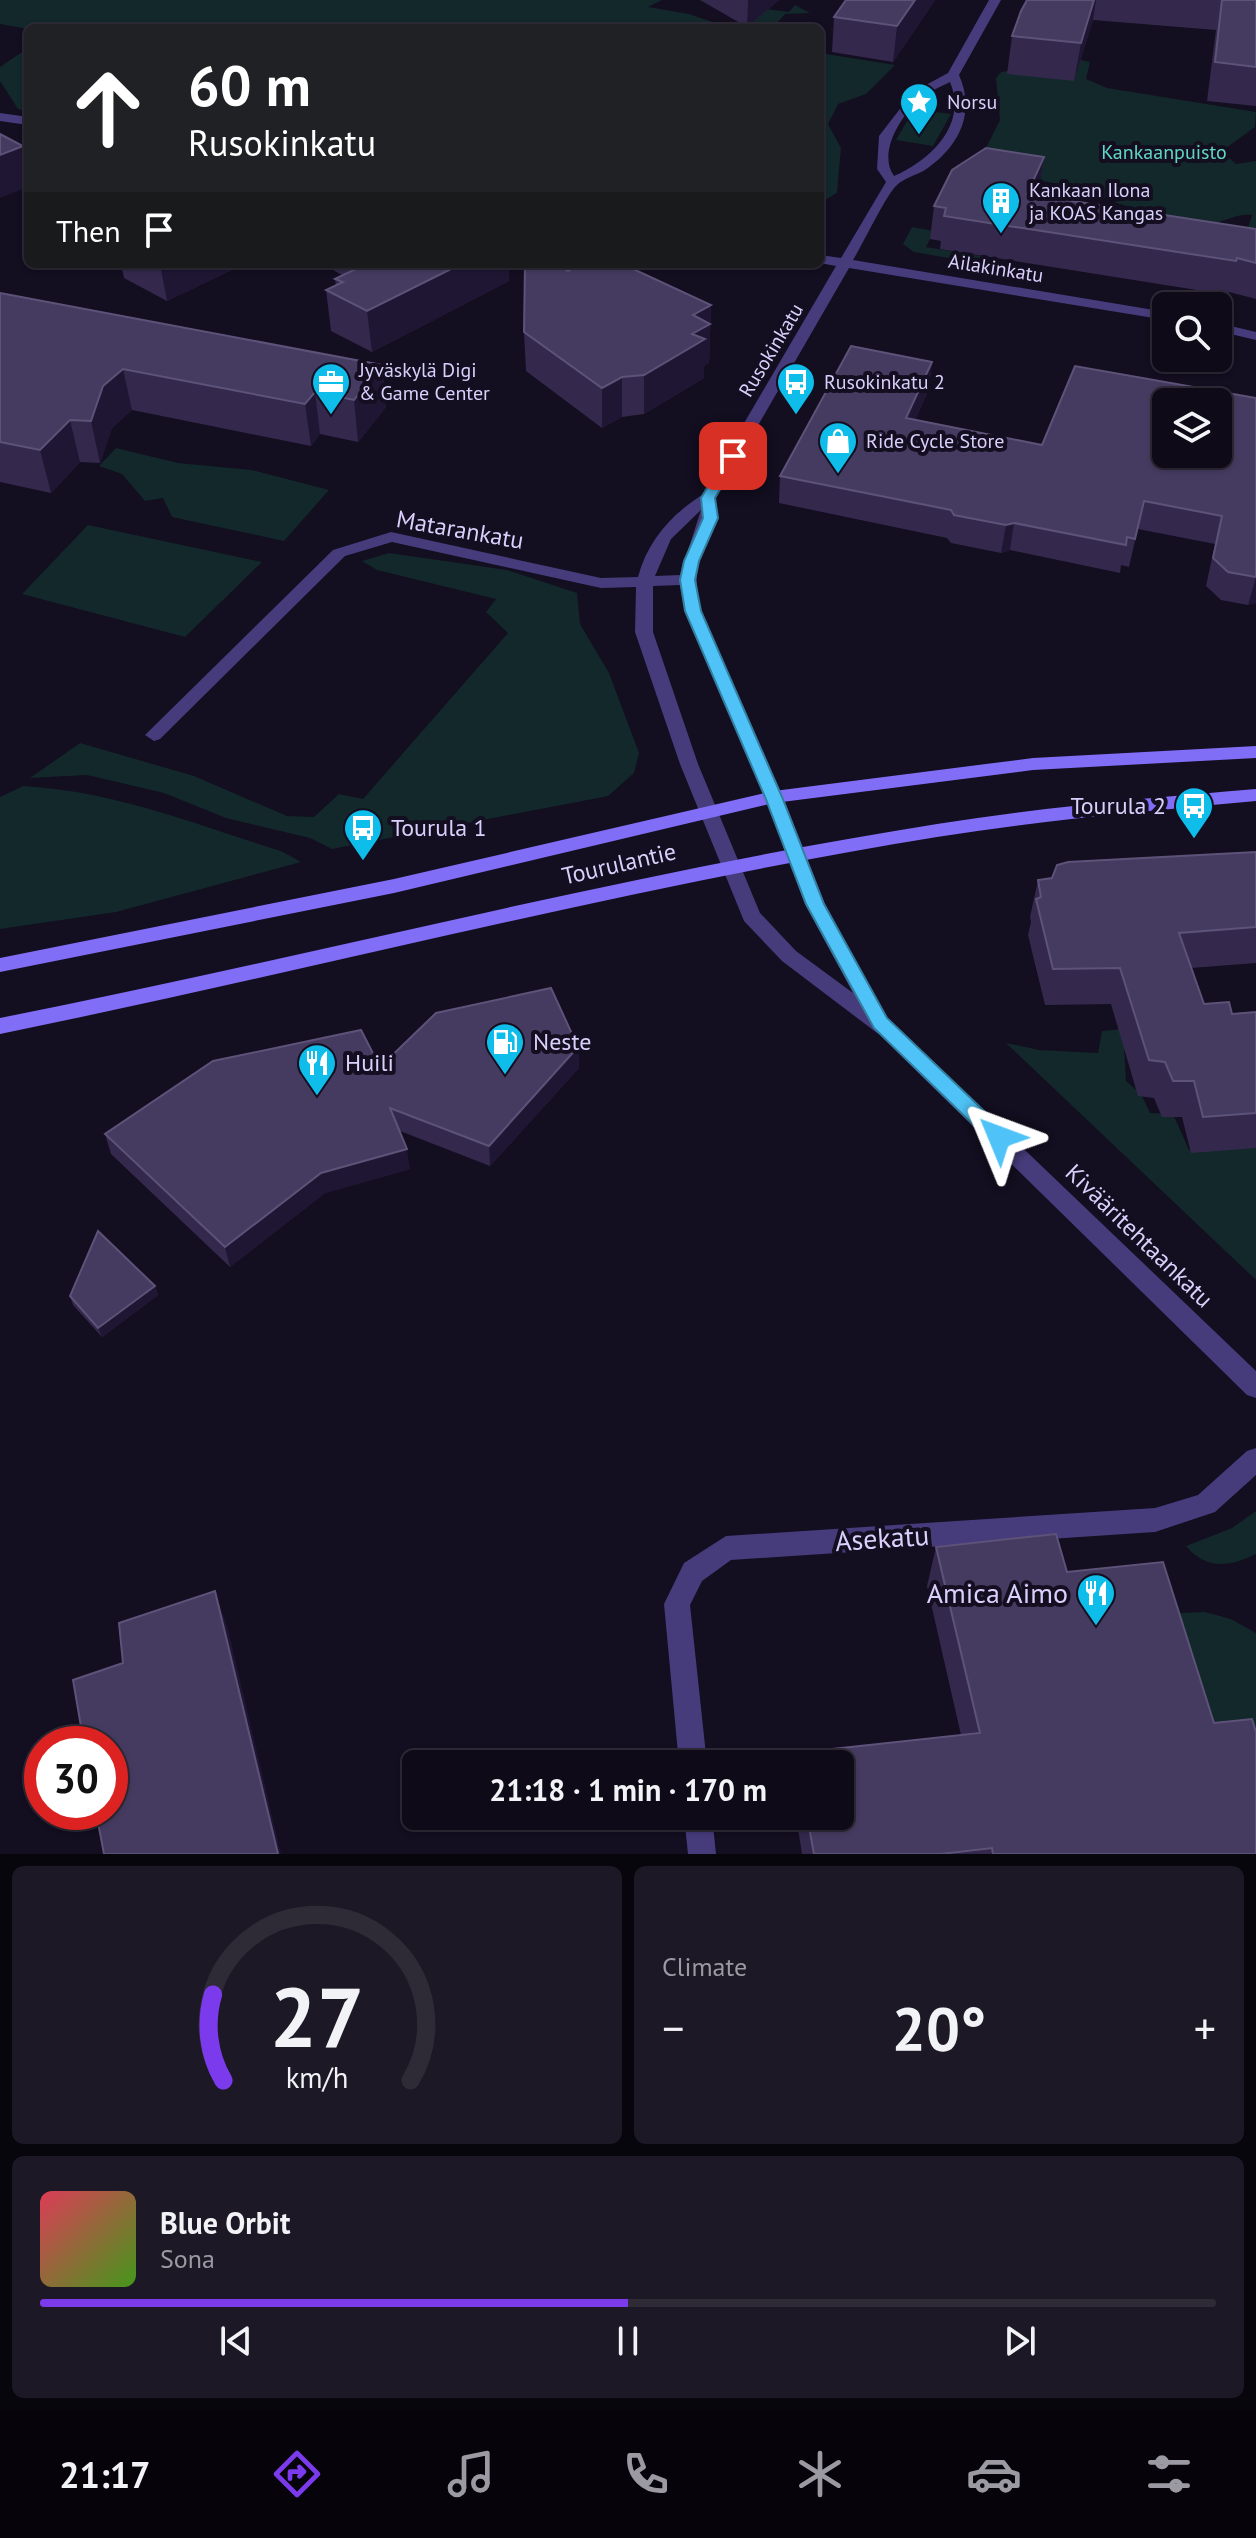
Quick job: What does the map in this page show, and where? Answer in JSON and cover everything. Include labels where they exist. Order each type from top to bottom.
[{"type":"main road","name":"Tourulantie","points":[[0,965],[394,886],[774,797],[1033,764],[1256,752]]},
{"type":"main road","name":"Tourulantie","points":[[0,1026],[194,987],[731,866],[1052,813],[1256,795]]},
{"type":"street","points":[[892,182],[883,169],[885,136],[917,95],[953,75],[995,0]]},
{"type":"street","name":"Rusokinkatu","points":[[708,811],[644,632],[641,610],[644,584],[666,531],[683,511],[708,498],[892,182],[911,174],[940,150],[955,131],[963,102],[953,75]]},
{"type":"street","points":[[0,117],[24,120]]},
{"type":"street","name":"Ailakinkatu","points":[[824,260],[1152,314]]},
{"type":"street","points":[[1232,330],[1256,336]]},
{"type":"street","name":"Rusokinkatu","points":[[708,498],[711,518],[691,561],[688,580],[693,611],[797,854]]},
{"type":"street","name":"Matarankatu","points":[[154,735],[339,553],[391,537],[601,583],[644,584],[688,580]]},
{"type":"street","name":"Kivääritehtaankatu","points":[[708,811],[751,916],[789,956],[880,1023],[1256,1387]]},
{"type":"street","name":"Kivääritehtaankatu","points":[[797,854],[815,904],[880,1023]]},
{"type":"street","name":"Asekatu","points":[[692,1750],[677,1604],[693,1572],[726,1548],[1155,1520],[1206,1504],[1256,1459]]},
{"type":"street","points":[[699,1830],[702,1854]]},
{"type":"green space","points":[[0,0],[662,0],[648,7],[689,14],[718,24],[24,24],[24,28],[0,24]]},
{"type":"green space","points":[[729,4],[789,12],[795,5],[810,13],[785,14],[778,22],[788,24],[751,24],[755,21]]},
{"type":"green space","points":[[24,51],[24,110],[18,109],[0,81],[0,67]]},
{"type":"green space","points":[[824,54],[895,65],[866,94],[838,104],[828,124],[841,148],[837,193],[824,201]]},
{"type":"green space","name":"Kankaanpuisto","points":[[1081,60],[1090,62],[1086,79],[1107,88],[1256,112],[1255,127],[1222,151],[1236,164],[1256,161],[1256,231],[1248,228],[1252,215],[1203,224],[1113,202],[1127,200],[1119,197],[1099,198],[1103,194],[1095,189],[1013,177],[984,152],[1000,120],[996,78],[1001,72]]},
{"type":"green space","points":[[914,109],[951,114],[933,146],[896,140]]},
{"type":"green space","points":[[912,227],[934,231],[926,247],[981,256],[977,263],[914,252],[903,244]]},
{"type":"green space","points":[[116,448],[178,463],[252,470],[329,490],[284,541],[172,517],[163,498],[145,501],[122,474],[99,466]]},
{"type":"green space","points":[[88,525],[262,562],[185,637],[22,594]]},
{"type":"green space","points":[[389,553],[507,570],[577,593],[580,624],[609,673],[639,753],[634,773],[608,796],[332,849],[310,838],[226,818],[164,793],[87,775],[30,778],[80,743],[194,776],[287,816],[314,817],[339,794],[363,799],[508,633],[486,612],[496,599],[377,570],[362,561]]},
{"type":"green space","points":[[23,786],[91,795],[154,810],[281,851],[301,862],[116,912],[0,929],[0,797]]},
{"type":"green space","points":[[1123,1029],[1126,1081],[1141,1094],[1150,1113],[1173,1114],[1189,1150],[1256,1145],[1256,1280],[1006,1043],[1039,1050],[1098,1053],[1102,1031]]},
{"type":"green space","points":[[1256,1511],[1256,1554],[1228,1564],[1210,1563],[1186,1546],[1232,1528]]},
{"type":"green space","points":[[1205,1612],[1231,1619],[1256,1633],[1256,1755],[1196,1759],[1152,1614]]},
{"type":"building","points":[[846,0],[915,0],[897,26],[834,17]]},
{"type":"building","points":[[1027,0],[1094,0],[1081,43],[1012,36]]},
{"type":"building","points":[[1222,0],[1256,0],[1256,67],[1215,62]]},
{"type":"building","points":[[0,134],[23,146],[0,155]]},
{"type":"building","points":[[986,148],[1044,157],[1027,194],[1256,229],[1256,263],[944,216],[946,208],[934,206],[952,170]]},
{"type":"building","points":[[358,268],[453,268],[367,311],[326,290],[343,282],[335,279]]},
{"type":"building","points":[[525,268],[562,268],[568,271],[574,268],[631,268],[711,305],[693,315],[710,324],[692,334],[705,339],[644,375],[622,377],[602,388],[524,332]]},
{"type":"building","points":[[0,293],[382,365],[354,400],[315,392],[305,404],[123,369],[103,386],[91,421],[70,420],[40,450],[0,442]]},
{"type":"building","points":[[851,346],[932,362],[906,418],[1042,445],[1075,366],[1199,388],[1152,388],[1152,468],[1232,468],[1232,394],[1256,398],[1256,577],[1228,572],[1213,558],[1222,516],[1144,501],[1135,539],[1127,537],[1126,545],[1014,523],[1006,525],[954,515],[951,510],[780,476]]},
{"type":"building","points":[[1256,852],[1256,927],[1179,933],[1204,1004],[1229,1002],[1232,1014],[1256,1012],[1256,1113],[1203,1117],[1194,1081],[1173,1081],[1165,1062],[1149,1060],[1120,968],[1053,969],[1036,899],[1041,897],[1038,880],[1052,878],[1057,865],[1068,862]]},
{"type":"building","points":[[551,988],[578,1047],[489,1146],[390,1108],[407,1149],[321,1173],[225,1247],[105,1134],[213,1061],[361,1030],[380,1067],[436,1013]]},
{"type":"building","points":[[98,1231],[155,1286],[98,1328],[70,1296]]},
{"type":"building","points":[[1056,1534],[1067,1572],[1163,1562],[1214,1723],[1252,1719],[1256,1732],[1256,1854],[993,1854],[992,1848],[941,1854],[814,1854],[810,1830],[854,1830],[854,1750],[824,1750],[980,1733],[936,1547]]},
{"type":"building","points":[[215,1591],[278,1854],[104,1854],[99,1830],[128,1830],[128,1726],[81,1726],[73,1680],[123,1663],[119,1623]]},
{"type":"place","name":"Norsu","points":[[919,136]]},
{"type":"place","name":"Kankaan Ilona ja KOAS Kangas","points":[[1001,235]]},
{"type":"place","name":"Jyväskylä Digi & Game Center","points":[[331,416]]},
{"type":"place","name":"Rusokinkatu 2","points":[[796,416]]},
{"type":"place","name":"Ride Cycle Store","points":[[838,475]]},
{"type":"place","name":"Tourula 2","points":[[1194,840]]},
{"type":"place","name":"Tourula 1","points":[[363,862]]},
{"type":"place","name":"Neste","points":[[505,1076]]},
{"type":"place","name":"Huili","points":[[317,1097]]},
{"type":"place","name":"Amica Aimo","points":[[1096,1627]]},
{"type":"route","points":[[733,456],[708,498],[711,518],[691,561],[688,580],[693,611],[774,797],[815,904],[880,1023],[999,1137]]}]
